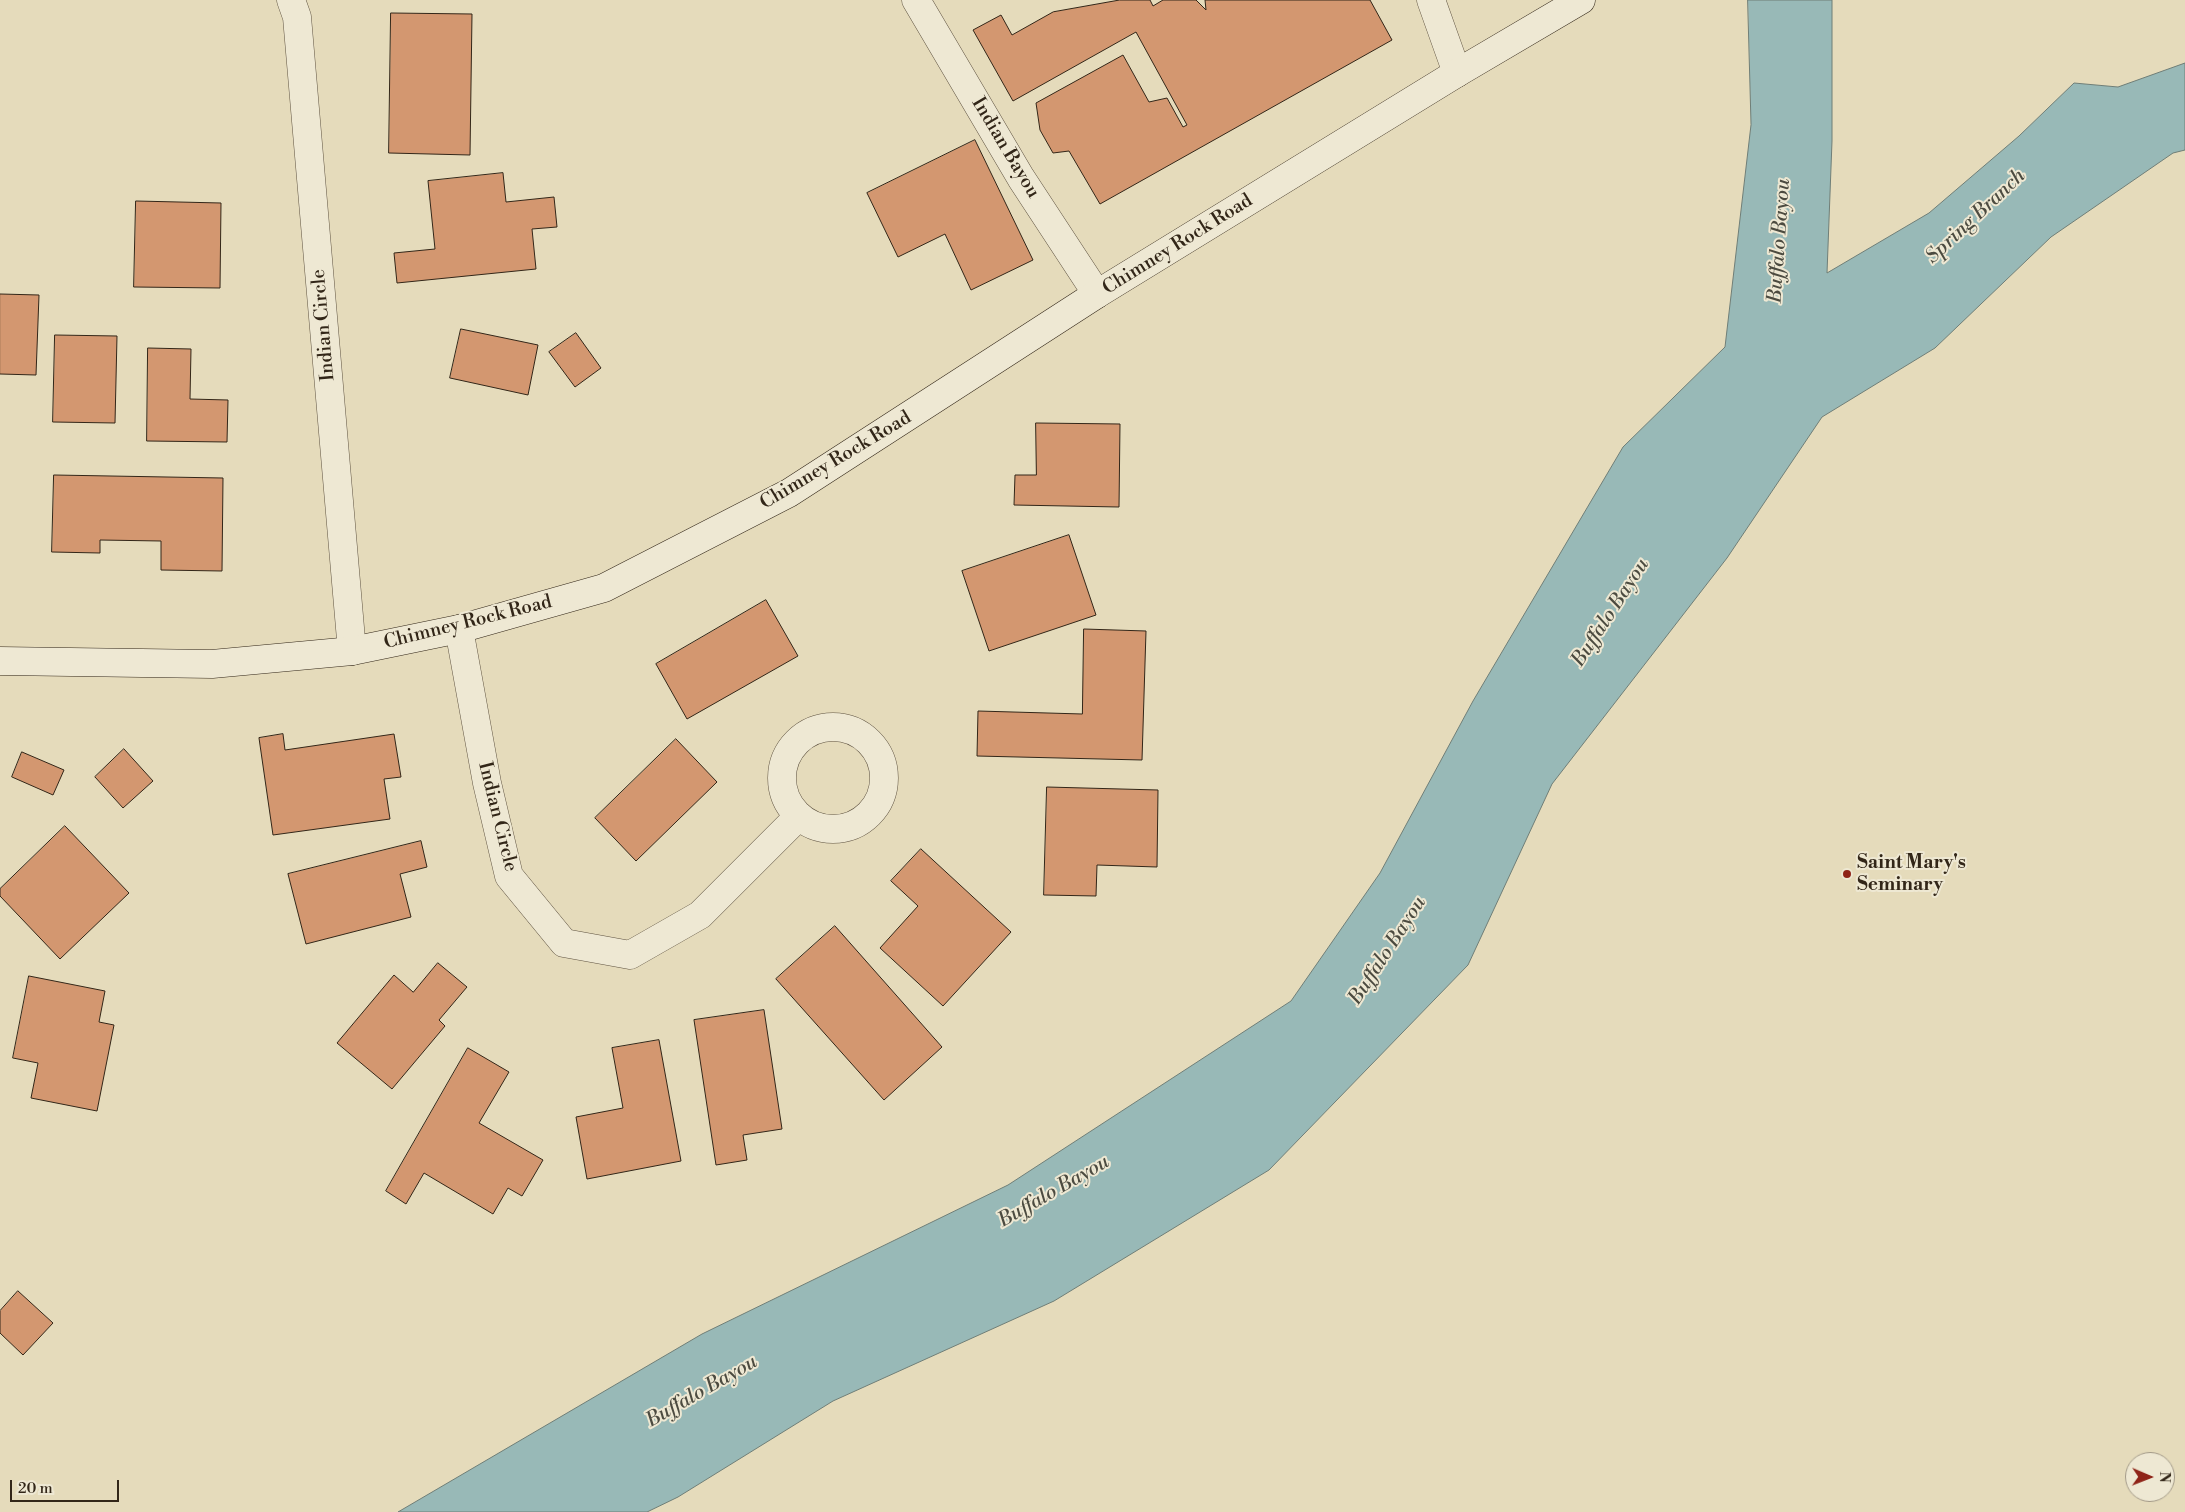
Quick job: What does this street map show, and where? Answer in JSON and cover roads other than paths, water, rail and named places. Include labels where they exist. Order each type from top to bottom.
[{"type":"main road","name":"Indian Circle","points":[[291,0],[297,17],[352,650]]},
{"type":"main road","name":"Indian Bayou","points":[[916,0],[1021,178],[1098,294]]},
{"type":"main road","points":[[1431,0],[1457,73]]},
{"type":"main road","name":"Chimney Rock Road","points":[[0,661],[212,664],[352,650],[459,629],[604,588],[789,493],[1098,294],[1457,73],[1575,4]]},
{"type":"main road","name":"Indian Circle","points":[[459,629],[487,783],[509,876],[564,943],[630,955],[700,915],[798,817]]},
{"type":"water","points":[[1748,0],[1832,0],[1832,141],[1827,273],[1929,213],[2019,136],[2074,83],[2118,87],[2185,63],[2185,150],[2173,153],[2051,237],[1935,348],[1822,417],[1727,558],[1552,784],[1468,965],[1269,1170],[1054,1301],[833,1401],[678,1497],[647,1512],[398,1512],[702,1334],[1008,1185],[1291,1001],[1380,873],[1473,701],[1623,447],[1725,347],[1751,125]]},
{"type":"place","name":"Saint Mary's Seminary","points":[[1847,874]]},
{"type":"water label","name":"Spring Branch","points":[[1976,217]]},
{"type":"water label","name":"Buffalo Bayou","points":[[1780,241]]},
{"type":"water label","name":"Buffalo Bayou","points":[[1611,613]]},
{"type":"water label","name":"Buffalo Bayou","points":[[1388,951]]},
{"type":"water label","name":"Buffalo Bayou","points":[[1054,1192]]},
{"type":"water label","name":"Buffalo Bayou","points":[[702,1392]]}]
